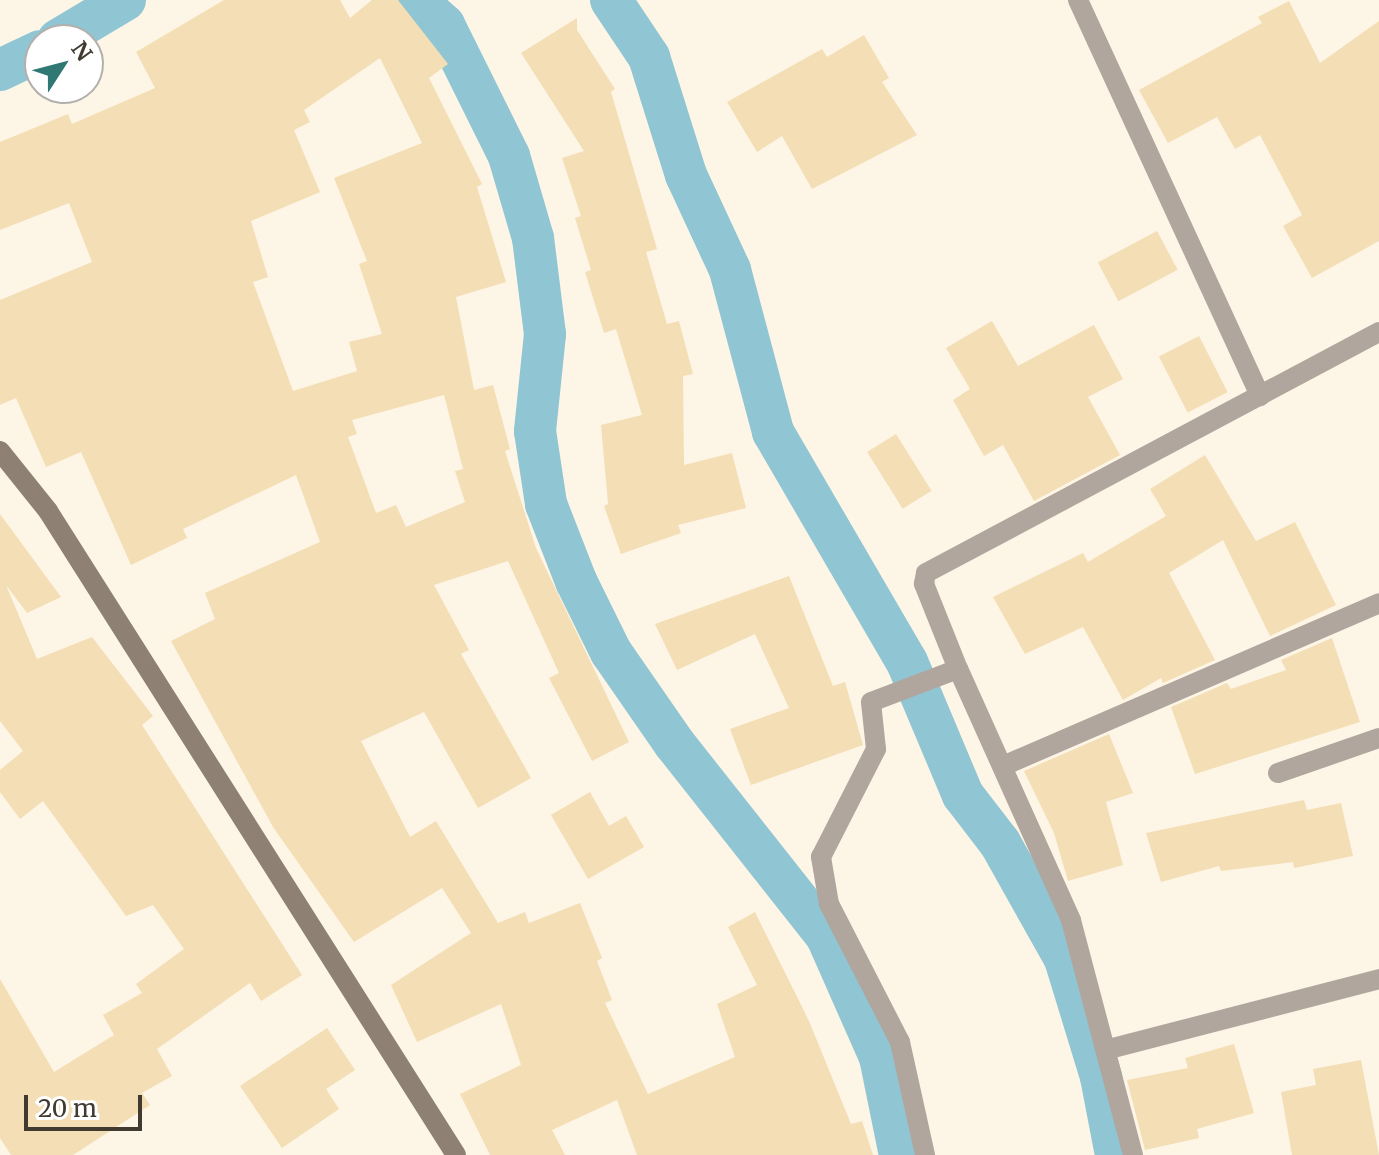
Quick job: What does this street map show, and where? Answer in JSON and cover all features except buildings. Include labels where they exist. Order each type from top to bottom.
[{"type":"main road","points":[[0,451],[65,538],[456,1155]]},
{"type":"street","points":[[1078,0],[1260,396]]},
{"type":"street","points":[[1133,1155],[1109,1049],[1071,920],[958,669],[924,584],[926,573],[1379,332]]},
{"type":"street","points":[[1003,766],[1379,603]]},
{"type":"street","points":[[925,1155],[900,1042],[829,904],[821,857],[876,749],[871,702],[958,669]]},
{"type":"street","points":[[1278,773],[1379,738]]},
{"type":"street","points":[[1109,1049],[1379,979]]},
{"type":"waterway","points":[[85,24],[125,0]]},
{"type":"waterway","points":[[416,0],[444,25],[509,156],[533,238],[545,334],[535,431],[546,504],[576,581],[611,652],[674,743],[827,937],[880,1057],[900,1155]]},
{"type":"waterway","points":[[611,0],[649,57],[686,175],[730,270],[773,432],[907,662],[963,795],[1000,843],[1065,959],[1101,1077],[1116,1155]]},
{"type":"waterway","points":[[0,70],[24,59]]}]
